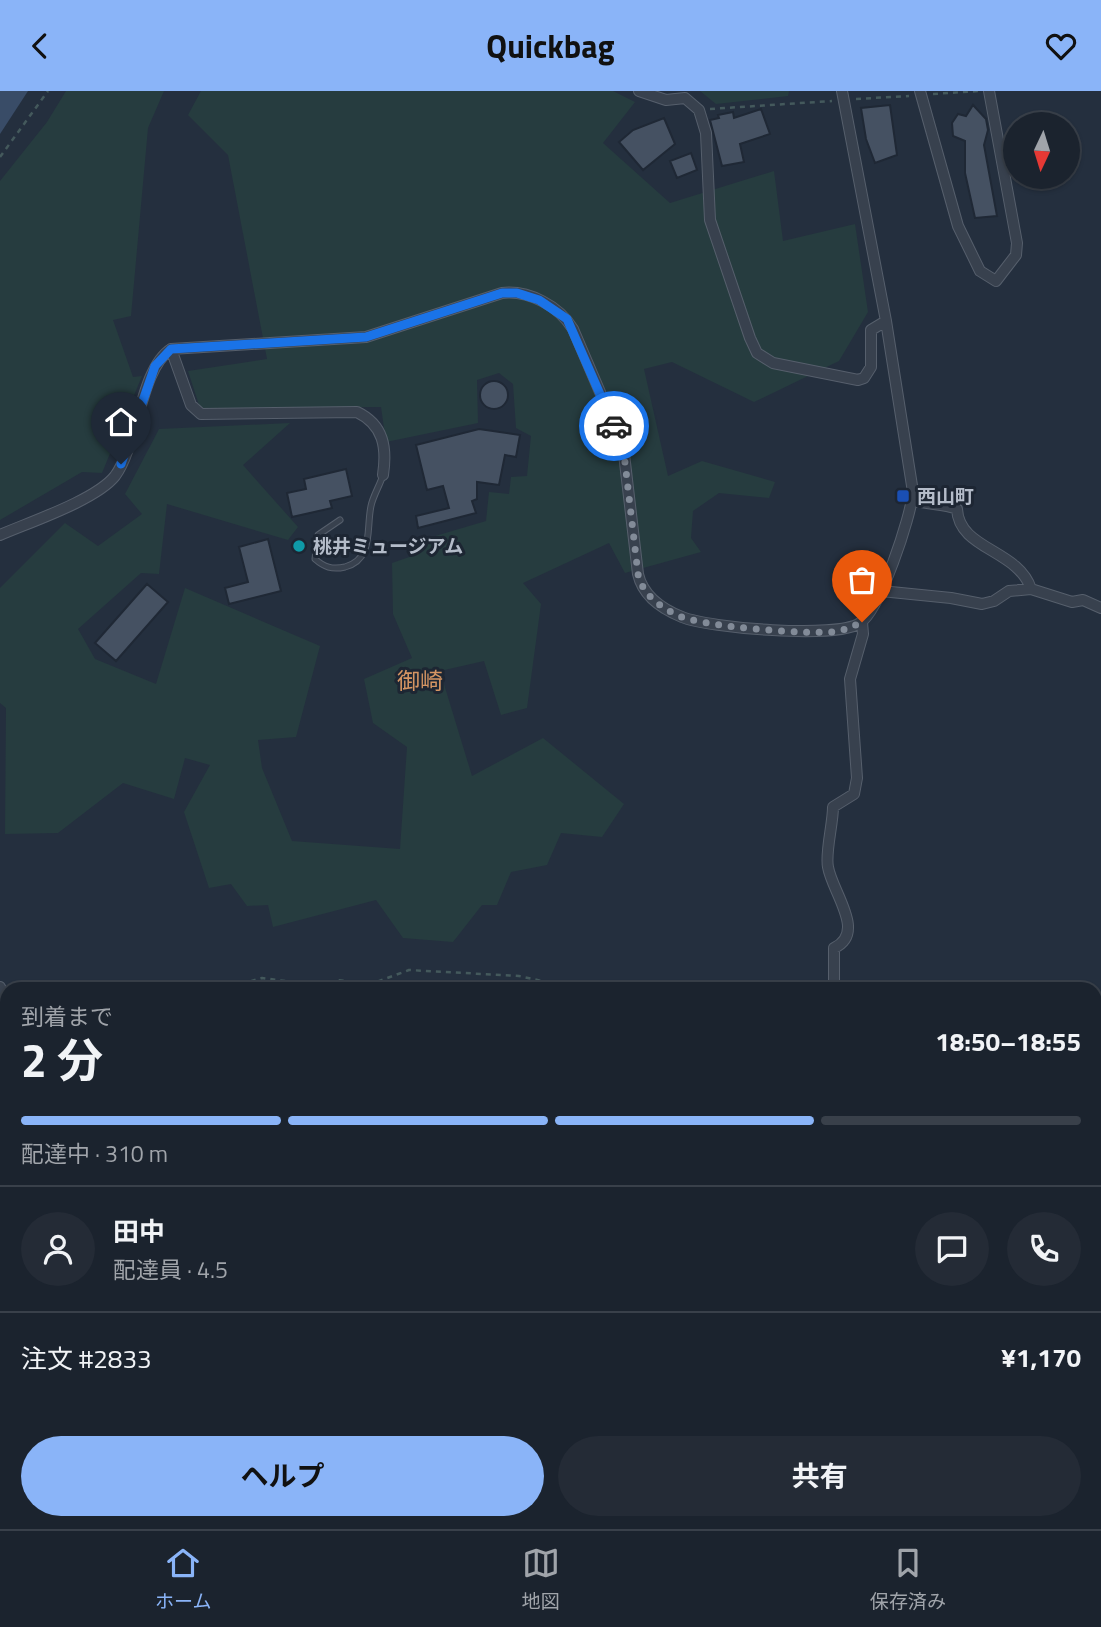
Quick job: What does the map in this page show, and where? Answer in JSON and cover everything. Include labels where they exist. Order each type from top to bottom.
[{"type":"street","points":[[639,91],[666,100],[685,98],[699,110],[706,133],[710,220],[757,353],[773,363],[858,380],[864,378],[871,367],[872,330],[886,321]]},
{"type":"street","points":[[920,93],[958,226],[980,271],[996,281],[1016,255],[1017,243],[989,91]]},
{"type":"street","points":[[0,535],[90,495],[115,476],[155,366],[171,349],[366,337],[502,293],[532,297],[567,319],[620,439],[638,574],[643,590],[651,598],[678,616],[709,624],[824,632],[845,630],[862,622],[874,608],[913,500],[886,321],[843,95]]},
{"type":"street","points":[[171,349],[191,405],[201,414],[357,412],[370,418],[387,452],[383,475]]},
{"type":"street","points":[[913,500],[927,505],[946,504],[957,509],[958,522],[971,537],[1015,563],[1031,589]]},
{"type":"street","points":[[881,591],[982,604],[994,601],[1009,591],[1031,589],[1072,602],[1083,600],[1101,608]]},
{"type":"street","points":[[834,982],[834,948],[843,944],[849,936],[848,924],[828,866],[828,854],[833,830],[833,807],[854,794],[857,778],[850,679],[863,634],[862,622]]},
{"type":"lane","points":[[340,520],[318,535],[315,559],[323,567],[338,568],[354,564],[363,553],[370,534],[371,505],[383,475]]},
{"type":"path","points":[[0,157],[48,91]]},
{"type":"path","points":[[699,110],[843,95],[979,91]]},
{"type":"path","points":[[374,982],[409,970],[519,976],[547,982]]},
{"type":"path","points":[[248,982],[262,978],[292,982]]},
{"type":"path","points":[[332,982],[360,982]]},
{"type":"green space","points":[[66,91],[164,91],[148,128],[131,316],[113,320],[133,377],[142,376],[102,473],[82,472],[0,520],[0,181],[47,122]]},
{"type":"green space","points":[[201,91],[613,91],[635,102],[603,143],[670,203],[774,171],[783,241],[855,224],[868,312],[839,361],[754,402],[672,362],[644,369],[668,476],[702,461],[775,482],[769,498],[719,493],[693,511],[691,538],[701,552],[625,573],[609,543],[523,583],[541,604],[527,708],[501,715],[484,661],[440,671],[472,776],[543,738],[624,804],[602,837],[561,833],[547,865],[511,872],[497,905],[482,905],[453,942],[403,938],[376,900],[273,927],[268,905],[247,906],[231,884],[209,888],[184,812],[210,765],[185,758],[174,799],[123,783],[58,833],[5,834],[6,708],[0,703],[0,588],[65,523],[98,546],[142,514],[125,494],[159,429],[290,423],[243,465],[298,527],[288,540],[167,504],[159,574],[141,573],[78,629],[95,659],[156,684],[185,588],[320,646],[296,737],[258,740],[262,768],[292,841],[400,849],[407,747],[373,723],[364,679],[412,658],[393,614],[392,563],[418,554],[415,542],[486,521],[489,492],[509,494],[511,477],[527,476],[531,436],[516,428],[513,384],[499,373],[477,380],[478,423],[386,442],[381,407],[200,408],[188,371],[267,359],[228,155],[188,115]]},
{"type":"green space","points":[[700,91],[789,91],[788,96],[716,104]]},
{"type":"water","points":[[0,91],[28,91],[0,134]]},
{"type":"building","points":[[890,105],[897,155],[875,163],[866,139],[861,108]]},
{"type":"building","points":[[973,105],[986,119],[988,130],[984,145],[997,216],[975,218],[965,173],[965,141],[953,136],[952,123],[958,114],[966,116]]},
{"type":"building","points":[[761,109],[770,134],[740,144],[744,162],[722,166],[710,120],[719,118],[718,115],[733,112],[734,118]]},
{"type":"building","points":[[664,118],[675,144],[643,170],[619,142],[633,130]]},
{"type":"building","points":[[691,153],[697,170],[677,178],[670,161]]},
{"type":"building","points":[[494,381],[504,385],[508,395],[504,405],[494,409],[484,405],[480,395],[484,385]]},
{"type":"building","points":[[479,429],[520,435],[516,457],[505,455],[499,485],[477,482],[477,499],[472,501],[476,513],[418,528],[416,516],[449,508],[443,486],[427,490],[416,445]]},
{"type":"building","points":[[346,469],[352,496],[330,501],[332,508],[292,517],[287,493],[306,489],[304,479]]},
{"type":"building","points":[[268,539],[281,591],[229,604],[225,588],[248,582],[239,547]]},
{"type":"building","points":[[147,584],[168,602],[116,661],[95,643]]},
{"type":"way so far","points":[[614,426],[624,454],[638,574],[643,590],[651,598],[678,616],[709,624],[824,632],[845,630],[862,622]]},
{"type":"place","name":"西山町","points":[[903,496]]},
{"type":"place","name":"桃井ミュージアム","points":[[299,546]]},
{"type":"district","name":"御崎","points":[[420,681]]},
{"type":"route","points":[[121,464],[155,366],[171,349],[366,337],[509,292],[539,300],[567,319],[614,426]]}]
